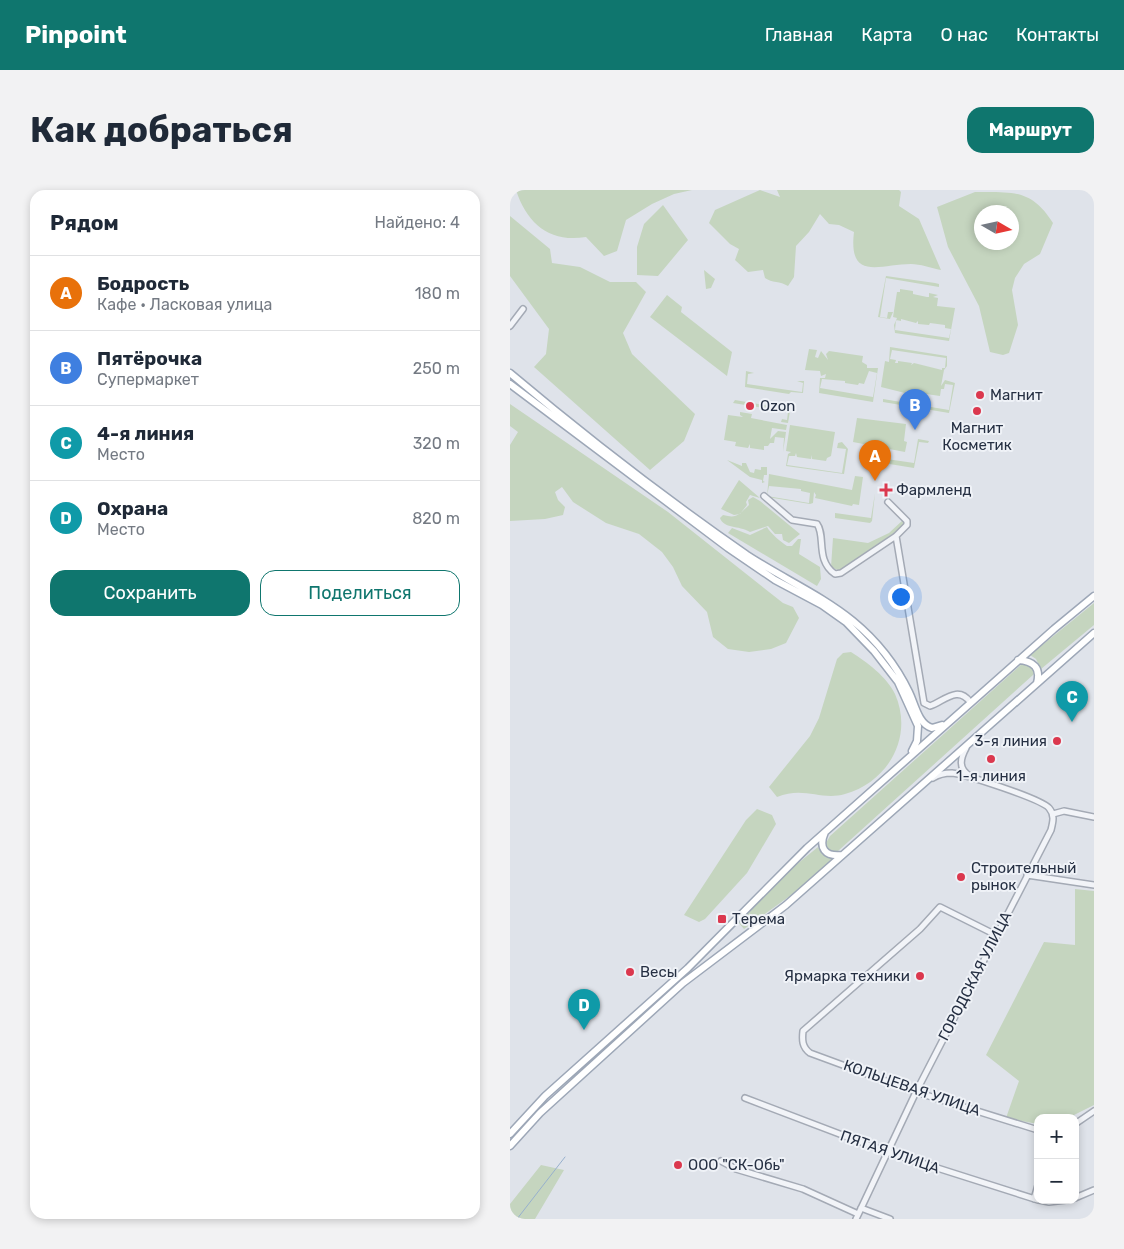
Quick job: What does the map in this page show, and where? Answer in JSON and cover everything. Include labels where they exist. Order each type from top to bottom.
[{"type":"main road","points":[[510,373],[616,460],[691,515],[779,576],[825,601],[852,620],[868,634],[899,673],[924,724],[932,728],[946,724]]},
{"type":"main road","points":[[510,384],[728,548],[775,580],[822,606],[851,627],[874,651],[898,682],[917,724],[917,741],[909,757]]},
{"type":"main road","points":[[510,1134],[545,1096],[688,968],[826,830],[1018,660],[1094,596]]},
{"type":"main road","points":[[510,1146],[540,1113],[683,983],[786,905],[1094,633]]},
{"type":"main road","points":[[1018,660],[1033,662],[1039,674],[1037,683]]},
{"type":"main road","points":[[826,830],[822,839],[824,851],[836,856],[844,855]]},
{"type":"street","points":[[510,326],[523,310]]},
{"type":"street","points":[[764,496],[792,520],[819,527],[828,569],[836,574],[841,573],[896,536],[907,525],[907,521],[888,502]]},
{"type":"street","points":[[896,536],[924,703],[930,706],[950,694],[964,696],[970,702]]},
{"type":"street","points":[[966,748],[962,756],[962,768],[972,778]]},
{"type":"street","points":[[932,778],[951,773],[972,778],[1043,803],[1053,814],[1064,811],[1094,817]]},
{"type":"street","name":"ГОРОДСКАЯ УЛИЦА","points":[[857,1217],[916,1092],[1051,830],[1053,814]]},
{"type":"street","points":[[1027,875],[1094,885]]},
{"type":"street","name":"КОЛЬЦЕВАЯ УЛИЦА","points":[[996,935],[940,907],[920,929],[803,1031],[802,1040],[805,1049],[810,1053],[916,1092],[1034,1129]]},
{"type":"street","name":"ПЯТАЯ УЛИЦА","points":[[745,1098],[887,1152],[1034,1199]]},
{"type":"street","points":[[1079,1121],[1094,1111]]},
{"type":"street","points":[[721,1161],[736,1169],[803,1190],[857,1217]]},
{"type":"street","points":[[1079,1196],[1094,1190]]},
{"type":"street","points":[[861,1208],[890,1219]]},
{"type":"green space","points":[[516,190],[692,190],[674,194],[652,204],[626,220],[617,251],[604,256],[586,237],[561,237],[551,234],[542,228],[527,213]]},
{"type":"green space","points":[[760,190],[780,197],[777,190],[899,190],[901,192],[899,206],[919,219],[941,270],[914,264],[869,267],[861,264],[856,258],[853,248],[854,232],[839,225],[829,224],[820,214],[809,232],[796,246],[794,277],[788,286],[765,278],[763,270],[748,272],[735,260],[739,249],[730,244],[709,223],[715,210]]},
{"type":"green space","points":[[975,192],[1001,192],[1021,195],[1038,204],[1053,223],[1040,254],[1024,264],[1015,278],[1012,290],[1018,325],[1009,353],[1003,355],[990,352],[979,306],[948,247],[937,207]]},
{"type":"green space","points":[[663,205],[688,240],[658,276],[637,275],[637,247],[644,224]]},
{"type":"green space","points":[[510,216],[550,249],[552,263],[580,267],[610,282],[636,282],[646,292],[623,333],[632,354],[695,414],[684,441],[650,470],[534,367],[546,354],[549,329],[510,276]]},
{"type":"green space","points":[[704,270],[715,279],[711,288],[706,289]]},
{"type":"green space","points":[[886,276],[935,283],[939,284],[939,287],[886,278],[880,317],[887,318],[888,312],[893,312],[890,319],[878,317]]},
{"type":"green space","points":[[900,289],[913,291],[913,294],[927,297],[929,297],[929,293],[938,295],[933,297],[938,298],[937,306],[955,308],[949,341],[895,333],[894,325],[896,320],[897,318],[893,317],[897,292],[900,292]],"holes":[[[901,319],[916,323],[918,321],[918,324],[945,325],[945,328],[951,329],[949,338],[895,330],[896,320],[901,321]]]},
{"type":"green space","points":[[667,295],[682,307],[681,312],[732,352],[727,376],[650,317]]},
{"type":"green space","points":[[890,347],[947,356],[947,366],[944,370],[941,386],[945,380],[955,383],[949,413],[883,402],[883,399],[949,410],[953,385],[945,384],[944,389],[941,389],[940,396],[906,391],[905,393],[881,387],[885,361],[889,362]],"holes":[[[892,350],[946,358],[945,368],[942,368],[942,370],[914,363],[911,365],[912,363],[898,361],[898,363],[895,363],[896,360],[890,359]]]},
{"type":"green space","points":[[809,349],[817,350],[815,357],[818,358],[821,351],[828,360],[826,354],[829,351],[863,356],[862,362],[867,365],[867,368],[878,368],[873,402],[819,393],[820,378],[825,378],[826,374],[821,376],[820,371],[805,370]],"holes":[[[869,371],[877,373],[873,397],[820,388],[822,379],[845,381],[845,383],[858,385],[859,383],[864,384]]]},
{"type":"green space","points":[[746,371],[754,373],[748,374],[747,384],[802,392],[803,383],[797,381],[804,381],[803,393],[791,392],[789,394],[745,387]]},
{"type":"green space","points":[[735,400],[788,409],[790,411],[788,423],[781,422],[782,419],[787,420],[788,412],[733,403]]},
{"type":"green space","points":[[510,404],[668,512],[783,603],[793,607],[799,618],[786,643],[771,649],[749,652],[728,649],[713,637],[707,612],[682,586],[673,567],[662,552],[639,534],[606,523],[573,502],[562,487],[555,492],[558,500],[565,507],[563,515],[545,519],[510,521],[510,445],[518,432],[510,426]]},
{"type":"green space","points":[[740,412],[752,414],[751,418],[787,425],[786,430],[772,428],[770,439],[778,431],[786,432],[783,452],[784,438],[775,437],[774,443],[764,446],[764,450],[750,448],[750,444],[748,448],[735,446],[736,442],[724,440],[728,415],[743,417],[740,415]]},
{"type":"green space","points":[[857,418],[906,424],[904,441],[907,442],[905,452],[853,442]]},
{"type":"green space","points":[[790,425],[835,432],[831,456],[826,461],[812,459],[812,455],[811,459],[797,457],[796,453],[795,456],[789,456],[787,465],[842,473],[846,449],[837,448],[838,443],[842,442],[848,449],[844,474],[786,466],[788,454],[791,452],[786,451]]},
{"type":"green space","points":[[918,439],[929,441],[928,443],[919,442],[914,468],[859,459],[859,455],[914,463]]},
{"type":"green space","points":[[727,460],[742,466],[742,463],[746,463],[750,472],[754,473],[755,469],[761,470],[761,467],[767,467],[767,475],[764,475],[763,481],[765,482],[762,483],[762,480],[750,477]]},
{"type":"green space","points":[[769,474],[852,490],[855,476],[863,477],[859,505],[853,504],[852,506],[815,498],[814,492],[813,503],[810,504],[767,497],[809,503],[810,493],[801,491],[801,489],[769,486],[767,495]]},
{"type":"green space","points":[[739,480],[760,498],[750,495],[746,502],[747,505],[740,514],[734,515],[721,509]]},
{"type":"green space","points":[[875,493],[872,521],[870,523],[835,518],[835,513],[871,518]]},
{"type":"green space","points":[[753,497],[800,534],[789,543],[783,540],[782,534],[775,534],[768,526],[750,532],[725,524],[722,521],[720,518],[723,515],[735,516],[740,513],[749,505],[748,500]]},
{"type":"green space","points":[[903,520],[905,521],[902,527],[840,571],[831,567],[833,538],[868,543],[889,533]]},
{"type":"green space","points":[[767,527],[773,535],[787,546],[792,546],[798,539],[801,539],[799,554],[820,567],[821,579],[817,586],[728,533],[732,528],[750,535]]},
{"type":"green space","points":[[1094,603],[1094,625],[1041,669],[1036,659],[1030,655]]},
{"type":"green space","points":[[851,652],[882,676],[895,694],[900,710],[901,726],[899,741],[893,756],[874,779],[860,788],[845,794],[828,796],[796,793],[777,797],[769,787],[810,736],[819,718],[837,659],[843,653]]},
{"type":"green space","points":[[1023,663],[1031,664],[1035,671],[1033,675],[838,851],[832,852],[828,849],[826,843],[830,836]]},
{"type":"green space","points":[[757,809],[772,815],[776,824],[747,873],[705,919],[699,922],[684,915],[746,820]]},
{"type":"green space","points":[[818,847],[822,854],[833,859],[794,893],[744,929],[738,922],[791,869]]},
{"type":"green space","points":[[1075,889],[1094,891],[1094,1105],[1076,1114],[1034,1114],[1034,1123],[1006,1118],[1019,1081],[986,1055],[1044,942],[1075,945]]},
{"type":"green space","points":[[541,1165],[564,1170],[535,1219],[510,1219],[510,1204]]},
{"type":"waterway","points":[[517,1219],[565,1157]]},
{"type":"place","name":"Магнит","points":[[980,395]]},
{"type":"place","name":"Ozon","points":[[750,406]]},
{"type":"place","name":"Магнит Косметик","points":[[977,411]]},
{"type":"place","name":"Пятёрочка","points":[[915,430]]},
{"type":"place","name":"Бодрость","points":[[875,481]]},
{"type":"place","name":"Фармленд","points":[[886,490]]},
{"type":"place","name":"4-я линия","points":[[1072,722]]},
{"type":"place","name":"3-я линия","points":[[1057,741]]},
{"type":"place","name":"1-я линия","points":[[991,759]]},
{"type":"place","name":"Строительный рынок","points":[[961,877]]},
{"type":"place","name":"Терема","points":[[722,919]]},
{"type":"place","name":"Весы","points":[[630,972]]},
{"type":"place","name":"Ярмарка техники","points":[[920,976]]},
{"type":"place","name":"Охрана","points":[[584,1030]]},
{"type":"place","name":"ООО \"СК-Обь\"","points":[[678,1165]]}]
